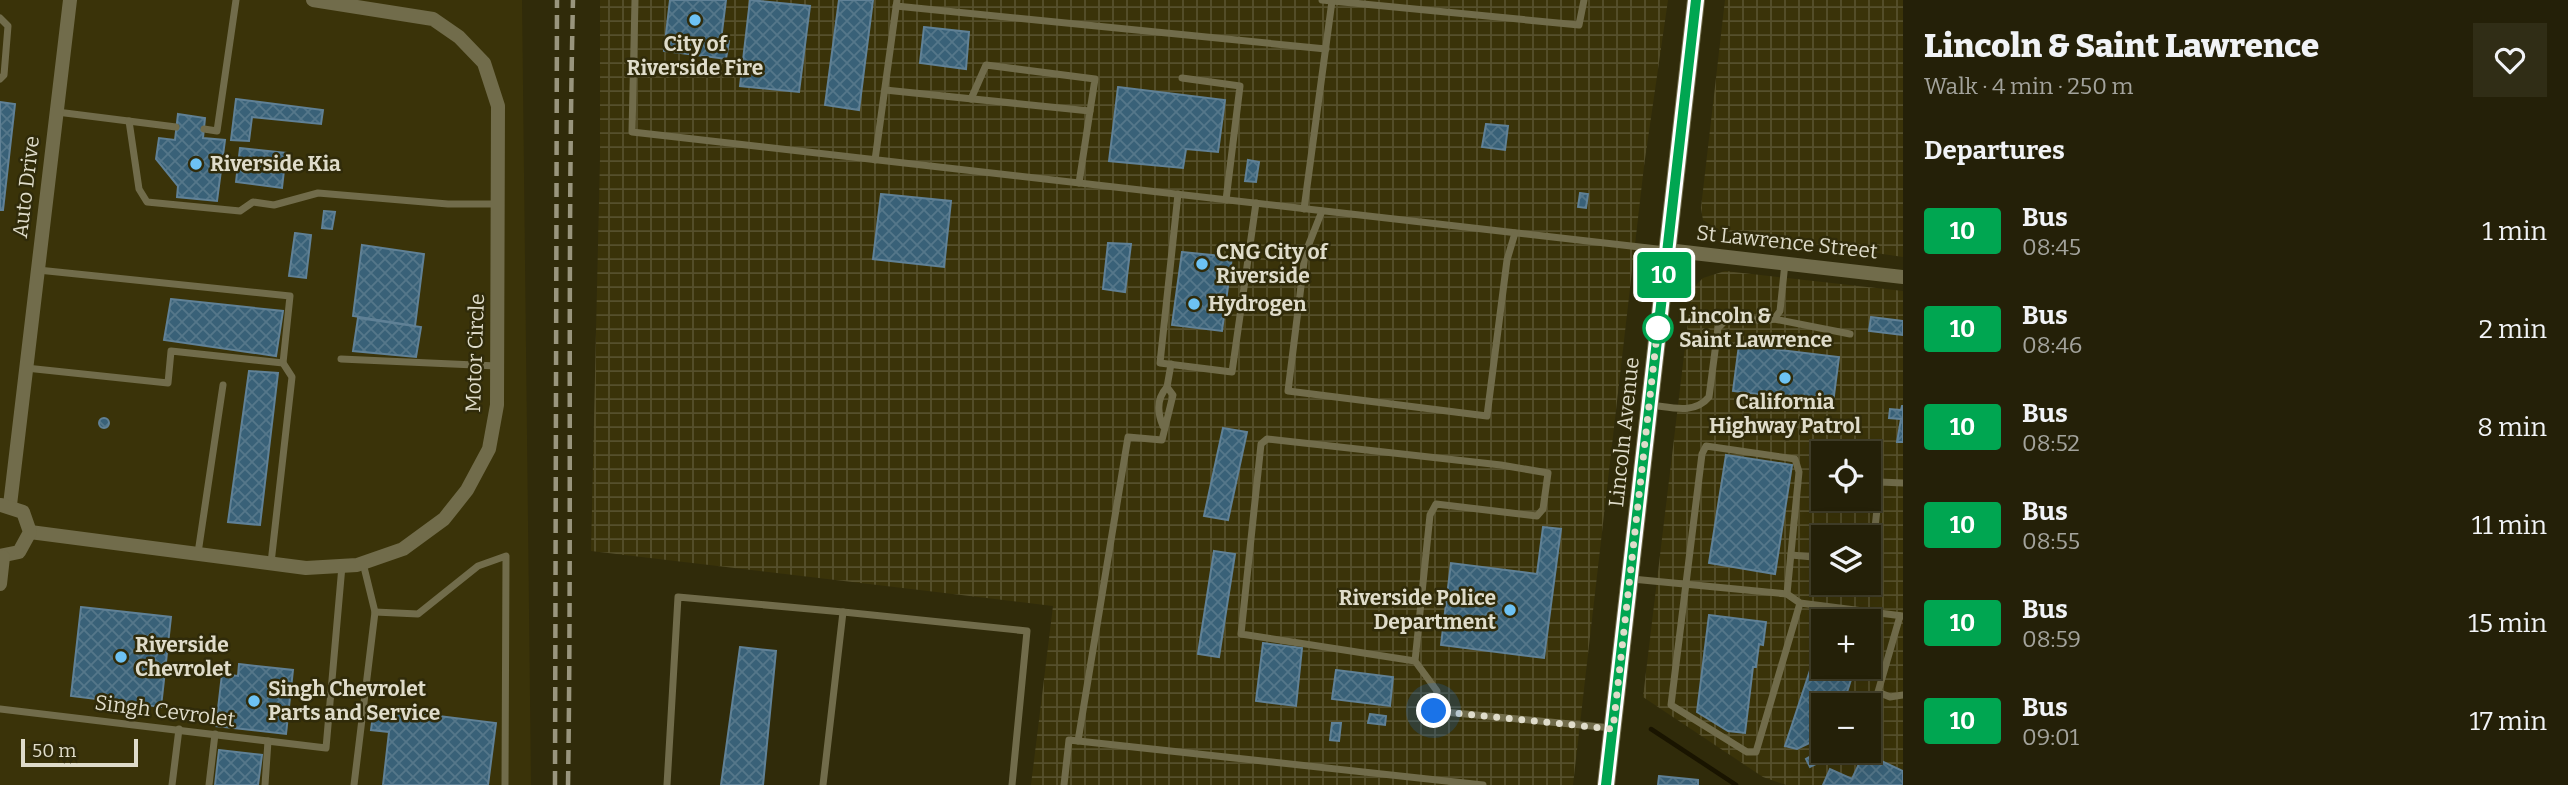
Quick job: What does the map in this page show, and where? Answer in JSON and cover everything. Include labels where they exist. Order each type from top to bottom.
[{"type":"street","name":"Auto Drive","points":[[30,532],[27,518],[5,505],[26,368],[70,0]]},
{"type":"street","name":"Motor Circle","points":[[30,532],[306,568],[363,564],[403,549],[444,519],[467,490],[489,449],[497,405],[498,106],[484,63],[459,37],[433,19],[313,0]]},
{"type":"street","name":"Lincoln Avenue","points":[[1606,785],[1632,579],[1696,0]]},
{"type":"street","name":"St Lawrence Street","points":[[1667,250],[1903,277]]},
{"type":"street","points":[[0,584],[2,556],[19,552],[30,532]]},
{"type":"lane","points":[[204,129],[217,131],[236,0]]},
{"type":"lane","points":[[635,0],[632,132],[1667,250]]},
{"type":"lane","points":[[1322,0],[1579,25],[1584,0]]},
{"type":"lane","points":[[1304,209],[1332,1]]},
{"type":"lane","points":[[875,160],[897,3],[1326,49]]},
{"type":"lane","points":[[0,18],[8,26],[4,75],[0,79]]},
{"type":"lane","points":[[971,99],[986,65],[1095,79],[1079,183]]},
{"type":"lane","points":[[1182,78],[1240,86],[1226,200]]},
{"type":"lane","points":[[885,90],[1090,111]]},
{"type":"lane","points":[[57,112],[176,127]]},
{"type":"lane","points":[[129,121],[139,189],[148,202],[240,211],[253,202],[274,205],[318,194],[448,204],[498,204]]},
{"type":"lane","points":[[1178,194],[1160,363],[1232,372],[1256,203]]},
{"type":"lane","points":[[1322,211],[1305,254],[1288,391],[1487,416],[1507,260],[1515,233]]},
{"type":"lane","points":[[1774,319],[1780,311],[1785,264]]},
{"type":"lane","points":[[38,270],[290,296],[283,363],[292,377],[271,563]]},
{"type":"lane","points":[[1650,405],[1691,409],[1702,406],[1709,397],[1718,328],[1723,320],[1730,316],[1764,321],[1774,319],[1850,334]]},
{"type":"lane","points":[[26,368],[168,383],[171,352],[283,363]]},
{"type":"lane","points":[[341,359],[498,366]]},
{"type":"lane","points":[[1078,741],[1128,437],[1162,440],[1163,426],[1169,416],[1173,395],[1167,387],[1171,364]]},
{"type":"lane","points":[[198,554],[223,385]]},
{"type":"lane","points":[[1415,661],[1241,634],[1261,444],[1267,439],[1548,473],[1543,509],[1537,516],[1436,504],[1430,515],[1415,661],[1437,691],[1434,711],[1613,729]]},
{"type":"lane","points":[[1787,594],[1799,472],[1794,459],[1706,446],[1702,454],[1671,705],[1747,752],[1756,752],[1800,603]]},
{"type":"lane","points":[[1875,525],[1880,482],[1903,483]]},
{"type":"lane","points":[[1791,555],[1811,557]]},
{"type":"lane","points":[[375,612],[418,614],[478,566],[506,556],[505,785]]},
{"type":"lane","points":[[354,785],[375,612],[363,564]]},
{"type":"lane","name":"Singh Cevrolet","points":[[0,709],[326,748],[342,566]]},
{"type":"lane","points":[[1632,579],[1787,594],[1800,603],[1902,616],[1878,692],[1891,697],[1903,695]]},
{"type":"lane","points":[[667,785],[678,597],[1027,631],[1012,785]]},
{"type":"lane","points":[[823,785],[843,612]]},
{"type":"lane","points":[[172,785],[179,729]]},
{"type":"lane","points":[[209,785],[215,734]]},
{"type":"lane","points":[[1064,785],[1069,740],[1483,785]]},
{"type":"lane","points":[[265,785],[268,741]]},
{"type":"lane","points":[[1391,785],[1393,774]]},
{"type":"shaded area","points":[[0,0],[522,0],[531,785],[0,785]]},
{"type":"shaded area","points":[[600,0],[1668,0],[1644,166],[1573,785],[1031,785],[1053,606],[591,551],[600,158]]},
{"type":"shaded area","points":[[1725,0],[1903,0],[1903,257],[1719,230],[1703,220],[1701,208]]},
{"type":"shaded area","points":[[1725,271],[1903,291],[1903,785],[1786,785],[1763,777],[1643,697],[1691,297],[1695,286],[1703,278]]},
{"type":"building","name":"City of Riverside Fire","points":[[670,0],[726,0],[721,40],[729,41],[726,59],[664,51]]},
{"type":"building","points":[[750,0],[810,6],[799,92],[740,86]]},
{"type":"building","points":[[839,0],[873,0],[859,110],[825,105]]},
{"type":"building","points":[[924,27],[969,32],[966,69],[920,63]]},
{"type":"building","points":[[1118,87],[1225,100],[1218,152],[1186,149],[1183,168],[1109,161]]},
{"type":"building","points":[[236,99],[323,110],[321,124],[252,117],[249,141],[231,140]]},
{"type":"building","points":[[0,102],[15,104],[3,210],[0,210]]},
{"type":"building","points":[[178,114],[205,118],[203,138],[225,140],[217,201],[177,197],[178,186],[156,159],[159,138],[175,140]]},
{"type":"building","points":[[1486,124],[1508,126],[1505,150],[1482,147]]},
{"type":"building","points":[[240,148],[286,153],[282,188],[236,182]]},
{"type":"building","points":[[1248,160],[1259,162],[1256,182],[1245,181]]},
{"type":"building","points":[[1580,193],[1588,194],[1586,208],[1578,207]]},
{"type":"building","points":[[881,194],[951,201],[944,267],[873,259]]},
{"type":"building","points":[[324,211],[335,212],[332,229],[322,228]]},
{"type":"building","points":[[295,233],[311,235],[306,278],[289,276]]},
{"type":"building","points":[[1108,243],[1131,244],[1125,292],[1103,289]]},
{"type":"building","points":[[362,245],[424,254],[415,326],[353,316]]},
{"type":"building","points":[[1182,252],[1232,257],[1222,331],[1172,325]]},
{"type":"building","points":[[171,299],[283,311],[276,356],[164,340]]},
{"type":"building","points":[[1871,317],[1903,321],[1903,335],[1869,331]]},
{"type":"building","points":[[358,318],[421,327],[416,357],[353,351]]},
{"type":"building","points":[[1739,345],[1839,357],[1833,403],[1733,391]]},
{"type":"building","points":[[249,371],[278,373],[260,525],[228,522]]},
{"type":"building","points":[[1902,406],[1903,442],[1897,442],[1901,419],[1889,418],[1890,409],[1901,410]]},
{"type":"building","points":[[104,418],[109,423],[104,428],[99,423]]},
{"type":"building","points":[[1223,428],[1247,432],[1228,520],[1204,516]]},
{"type":"building","points":[[1726,455],[1792,465],[1775,574],[1709,563]]},
{"type":"building","points":[[1543,527],[1561,529],[1544,658],[1441,645],[1451,563],[1537,574]]},
{"type":"building","points":[[1214,551],[1235,554],[1219,657],[1198,654]]},
{"type":"building","name":"Riverside Chevrolet","points":[[81,607],[171,617],[161,707],[71,696]]},
{"type":"building","points":[[1709,615],[1766,622],[1763,645],[1759,644],[1756,667],[1753,667],[1745,733],[1728,731],[1697,712]]},
{"type":"building","points":[[1263,643],[1302,648],[1296,706],[1256,701]]},
{"type":"building","points":[[740,647],[776,651],[763,785],[721,785]]},
{"type":"building","name":"Singh Chevrolet Parts and Service","points":[[239,664],[293,670],[286,734],[216,726],[222,674],[238,676]]},
{"type":"building","points":[[1811,667],[1811,679],[1851,679],[1847,693],[1811,693],[1811,742],[1797,749],[1785,746]]},
{"type":"building","points":[[1336,670],[1393,677],[1390,706],[1332,699]]},
{"type":"building","points":[[374,708],[496,723],[488,785],[383,785],[389,732],[371,730]]},
{"type":"building","points":[[1370,714],[1386,716],[1385,725],[1368,723]]},
{"type":"building","points":[[1332,723],[1341,723],[1339,741],[1330,740]]},
{"type":"building","points":[[219,750],[262,755],[258,785],[215,785]]},
{"type":"building","points":[[1811,756],[1811,763],[1818,763],[1810,767],[1806,759]]},
{"type":"building","points":[[1881,761],[1903,771],[1903,785],[1823,785],[1830,769],[1852,779],[1859,763],[1881,763]]},
{"type":"building","points":[[1659,776],[1698,780],[1698,785],[1658,785]]},
{"type":"waterway","points":[[1651,729],[1736,785]]},
{"type":"railway","points":[[555,785],[557,0]]},
{"type":"railway","points":[[568,785],[573,0]]},
{"type":"bus line","name":"10","points":[[1606,785],[1632,579],[1655,350],[1696,0]]},
{"type":"place","name":"City of Riverside Fire","points":[[695,20]]},
{"type":"place","name":"Riverside Kia","points":[[196,164]]},
{"type":"place","name":"CNG City of Riverside","points":[[1202,264]]},
{"type":"place","name":"Hydrogen","points":[[1194,304]]},
{"type":"place","name":"Lincoln & Saint Lawrence","points":[[1658,328]]},
{"type":"place","name":"California Highway Patrol","points":[[1785,378]]},
{"type":"place","name":"Riverside Police Department","points":[[1510,610]]},
{"type":"place","name":"Riverside Chevrolet","points":[[121,657]]},
{"type":"place","name":"Singh Chevrolet Parts and Service","points":[[254,701]]},
{"type":"route","points":[[1434,711],[1472,717],[1549,721],[1613,729],[1632,579],[1658,325],[1658,328]]}]
